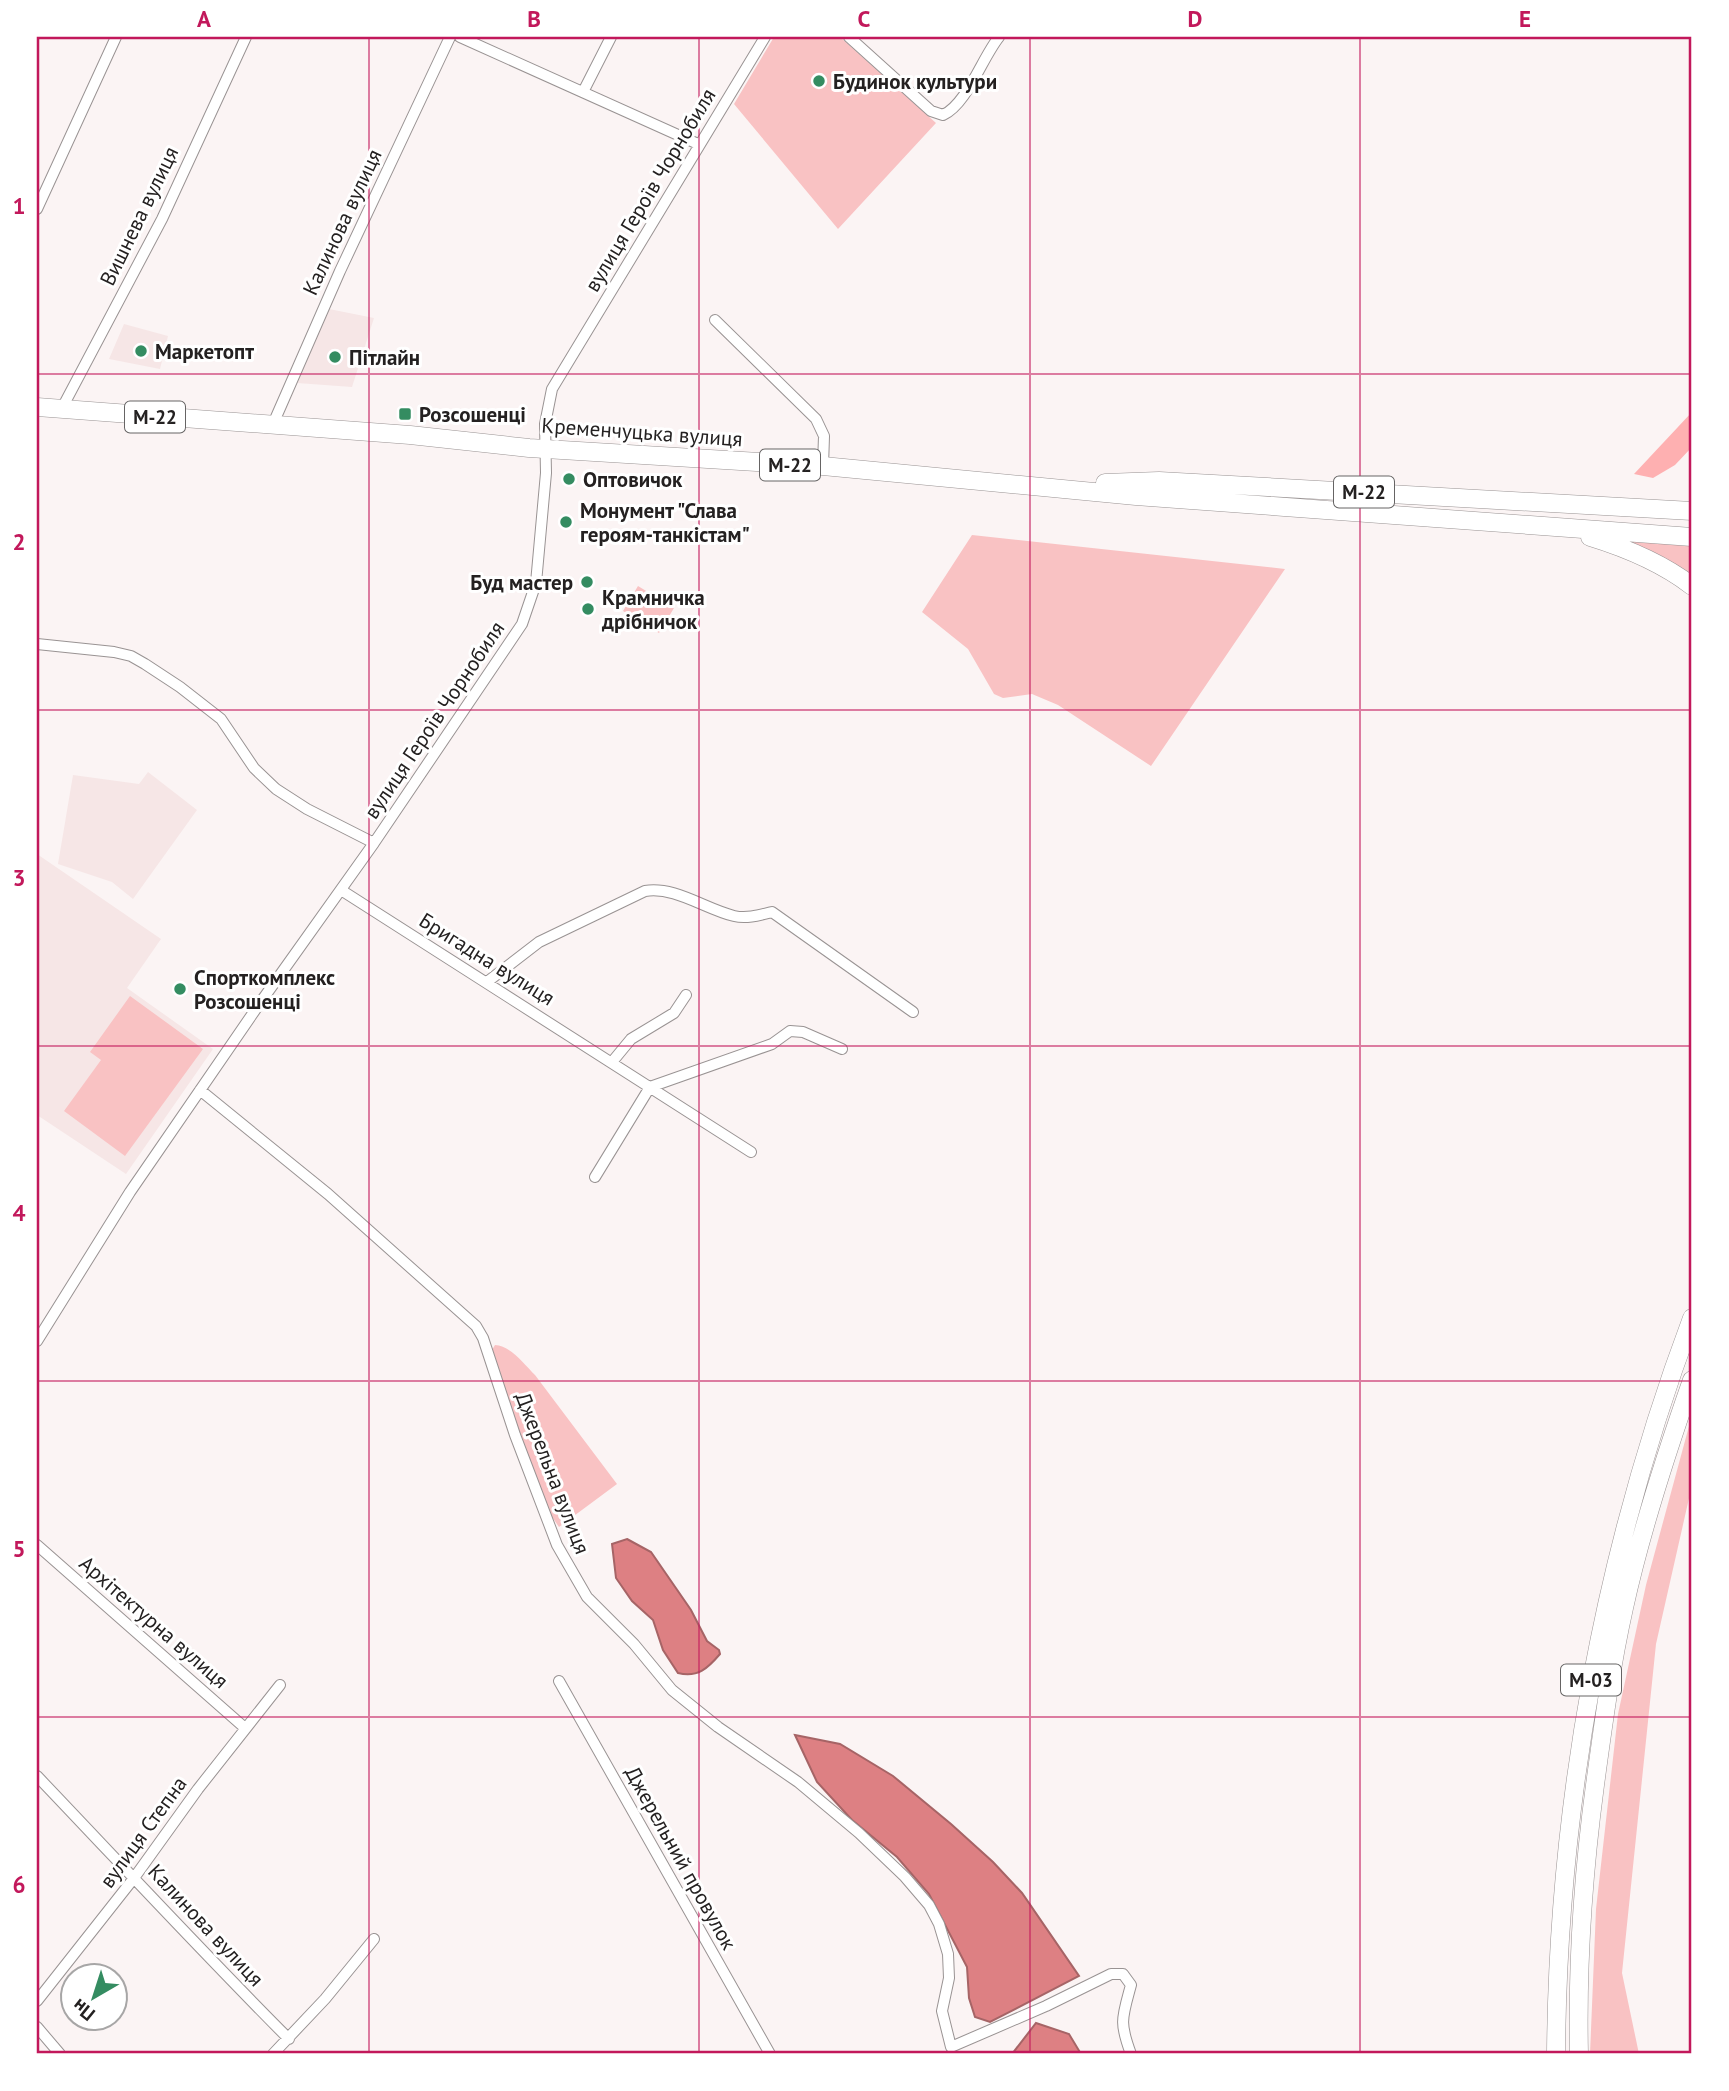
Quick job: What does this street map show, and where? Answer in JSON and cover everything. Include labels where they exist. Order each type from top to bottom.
[{"type":"highway","name":"Кременчуцька вулиця","points":[[37,407],[273,424],[545,449],[823,466],[1035,485]]},
{"type":"highway","name":"М-22","points":[[1035,485],[1160,481],[1692,511]]},
{"type":"highway","name":"М-22","points":[[1035,485],[1136,496],[1692,537]]},
{"type":"highway","points":[[1640,508],[1692,505]]},
{"type":"highway","points":[[1556,527],[1612,544],[1643,557],[1672,571],[1692,586]]},
{"type":"highway","name":"М-03","points":[[1556,2054],[1566,1852],[1593,1668],[1641,1469],[1692,1318]]},
{"type":"highway","name":"М-03","points":[[1579,2054],[1580,1915],[1606,1699],[1624,1606],[1650,1510],[1692,1380]]},
{"type":"street","points":[[37,209],[116,37]]},
{"type":"street","name":"Вишнева вулиця","points":[[61,410],[162,219],[246,37]]},
{"type":"street","name":"Калинова вулиця","points":[[273,424],[340,271],[450,37]]},
{"type":"street","points":[[460,37],[698,145]]},
{"type":"street","points":[[583,92],[611,37]]},
{"type":"street","name":"вулиця Героїв Чорнобиля","points":[[37,1341],[130,1192],[374,843],[528,612],[536,583],[546,474],[547,407],[552,389],[765,37]]},
{"type":"street","points":[[849,37],[932,111],[943,114],[954,107],[964,95],[999,37]]},
{"type":"street","points":[[715,320],[816,419],[824,436],[823,466]]},
{"type":"street","points":[[37,644],[114,652],[131,656],[145,664],[221,719],[254,768],[276,789],[307,809],[374,843]]},
{"type":"street","points":[[487,982],[539,942],[645,891],[659,889],[737,917],[772,912],[913,1012]]},
{"type":"street","name":"Бригадна вулиця","points":[[341,890],[751,1152]]},
{"type":"street","points":[[612,1062],[631,1039],[674,1013],[686,995]]},
{"type":"street","points":[[595,1177],[650,1087],[772,1044],[790,1031],[803,1032],[842,1049]]},
{"type":"street","name":"Джерельна вулиця","points":[[200,1090],[328,1194],[477,1326],[557,1545],[587,1597],[634,1644],[672,1690],[718,1727],[798,1782],[905,1877],[929,1905],[939,1924],[948,1954],[949,1978],[942,2011],[951,2047],[1046,2006],[1111,1974],[1124,1974],[1131,1986],[1122,2018],[1122,2030],[1131,2054]]},
{"type":"street","name":"Архітектурна вулиця","points":[[37,1545],[245,1728]]},
{"type":"street","name":"Джерельний провулок","points":[[559,1681],[770,2054]]},
{"type":"street","name":"вулиця Степна","points":[[37,2001],[280,1685]]},
{"type":"street","name":"Калинова вулиця","points":[[37,1776],[289,2039]]},
{"type":"street","points":[[273,2054],[374,1940]]},
{"type":"street","points":[[37,2027],[57,2053]]},
{"type":"shaded area","points":[[774,37],[840,37],[936,123],[838,229],[734,104]]},
{"type":"shaded area","points":[[329,309],[374,318],[352,387],[297,383]]},
{"type":"shaded area","points":[[124,324],[168,336],[160,369],[109,359]]},
{"type":"shaded area","points":[[1692,412],[1692,447],[1675,465],[1653,478],[1634,474]]},
{"type":"shaded area","points":[[972,535],[1285,569],[1151,766],[1058,705],[1032,694],[1003,698],[994,694],[968,649],[922,612]]},
{"type":"shaded area","points":[[1618,539],[1692,545],[1692,579]]},
{"type":"shaded area","points":[[638,586],[674,608],[659,633],[623,611]]},
{"type":"shaded area","points":[[148,772],[197,810],[133,899],[112,882],[58,864],[73,775],[139,784]]},
{"type":"shaded area","points":[[37,854],[161,939],[127,988],[213,1049],[126,1174],[37,1115]]},
{"type":"shaded area","points":[[130,996],[203,1049],[125,1156],[64,1111],[101,1060],[90,1052]]},
{"type":"shaded area","points":[[495,1345],[512,1352],[535,1375],[617,1484],[559,1527],[548,1511],[496,1365],[492,1350]]},
{"type":"shaded area","points":[[1692,1415],[1692,1485],[1656,1644],[1622,1973],[1639,2054],[1590,2054],[1596,1909],[1618,1714],[1646,1585]]},
{"type":"shaded area","points":[[627,1539],[651,1552],[691,1610],[707,1641],[719,1650],[720,1654],[702,1671],[678,1673],[663,1650],[653,1620],[632,1601],[616,1578],[612,1544]]},
{"type":"shaded area","points":[[795,1735],[840,1744],[893,1776],[951,1824],[1022,1893],[1079,1976],[990,2022],[975,2017],[969,1998],[967,1967],[929,1894],[897,1857],[852,1820],[817,1782]]},
{"type":"shaded area","points":[[1036,2023],[1069,2034],[1081,2054],[1012,2054]]},
{"type":"place","name":"Будинок культури","points":[[819,81]]},
{"type":"place","name":"Маркетопт","points":[[141,351]]},
{"type":"place","name":"Пітлайн","points":[[335,357]]},
{"type":"place","name":"Розсошенці","points":[[405,414]]},
{"type":"place","name":"Оптовичок","points":[[569,479]]},
{"type":"place","name":"Монумент \"Слава героям-танкістам\"","points":[[566,522]]},
{"type":"place","name":"Буд мастер","points":[[587,582]]},
{"type":"place","name":"Крамничка дрібничок","points":[[588,609]]},
{"type":"place","name":"Спорткомплекс Розсошенці","points":[[180,989]]}]
